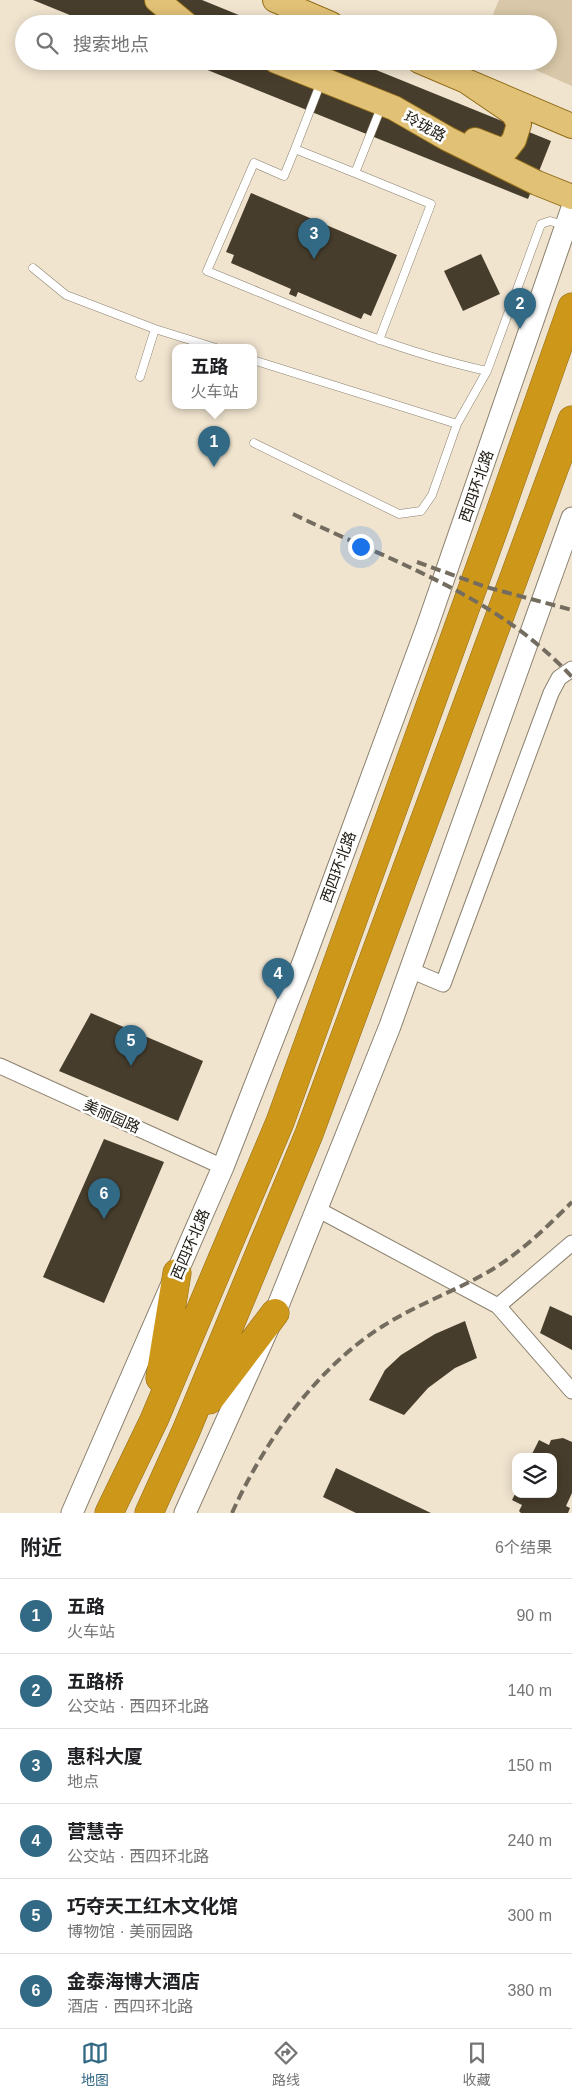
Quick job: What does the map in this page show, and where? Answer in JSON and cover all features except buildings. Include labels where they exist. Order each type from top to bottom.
[{"type":"highway","name":"西四环北路","points":[[109,1513],[154,1420],[280,1122],[572,307]]},
{"type":"highway","points":[[149,1513],[186,1431],[309,1134],[572,420]]},
{"type":"highway","points":[[154,1420],[178,1274]]},
{"type":"highway","points":[[186,1431],[275,1313]]},
{"type":"main road","points":[[157,0],[175,15]]},
{"type":"main road","points":[[275,0],[310,15]]},
{"type":"main road","name":"玲珑路","points":[[298,70],[388,106],[448,139],[537,183],[572,197]]},
{"type":"main road","points":[[440,70],[572,126]]},
{"type":"main road","points":[[388,106],[498,149],[506,149],[514,140],[519,124],[513,114],[466,81]]},
{"type":"street","name":"西四环北路","points":[[72,1513],[178,1274],[223,1166],[304,960],[427,627],[569,217]]},
{"type":"street","points":[[185,1513],[275,1313],[390,1026],[572,518]]},
{"type":"street","points":[[410,970],[443,984],[551,693],[560,678],[572,669]]},
{"type":"street","name":"美丽园路","points":[[0,1066],[223,1166]]},
{"type":"street","points":[[317,1209],[498,1306],[572,1391]]},
{"type":"street","points":[[498,1306],[572,1243]]},
{"type":"lane","points":[[322,80],[284,176],[254,163],[207,271],[379,340],[454,364],[486,371]]},
{"type":"lane","points":[[355,173],[388,106]]},
{"type":"lane","points":[[296,149],[431,204],[379,340]]},
{"type":"lane","points":[[254,443],[399,514],[422,511],[432,495],[457,424],[486,371],[541,224],[569,217]]},
{"type":"lane","points":[[33,268],[66,295],[155,329],[203,344]]},
{"type":"lane","points":[[140,377],[155,329]]},
{"type":"lane","points":[[257,361],[457,424]]},
{"type":"shaded area","points":[[499,0],[572,0],[572,86],[536,70],[557,70],[557,15],[493,15]]},
{"type":"railway","points":[[293,514],[441,582],[476,602],[510,623],[542,648],[572,677]]},
{"type":"railway","points":[[417,562],[486,587],[572,610]]},
{"type":"railway","points":[[232,1513],[245,1486],[276,1434],[314,1385],[336,1363],[359,1343],[396,1318],[475,1279],[511,1257],[572,1202]]},
{"type":"place","name":"惠科大厦","points":[[314,259]]},
{"type":"place","name":"五路桥","points":[[520,329]]},
{"type":"place","name":"五路","points":[[214,467]]},
{"type":"place","name":"营慧寺","points":[[278,999]]},
{"type":"place","name":"巧夺天工红木文化馆","points":[[131,1066]]},
{"type":"place","name":"金泰海博大酒店","points":[[104,1219]]}]
